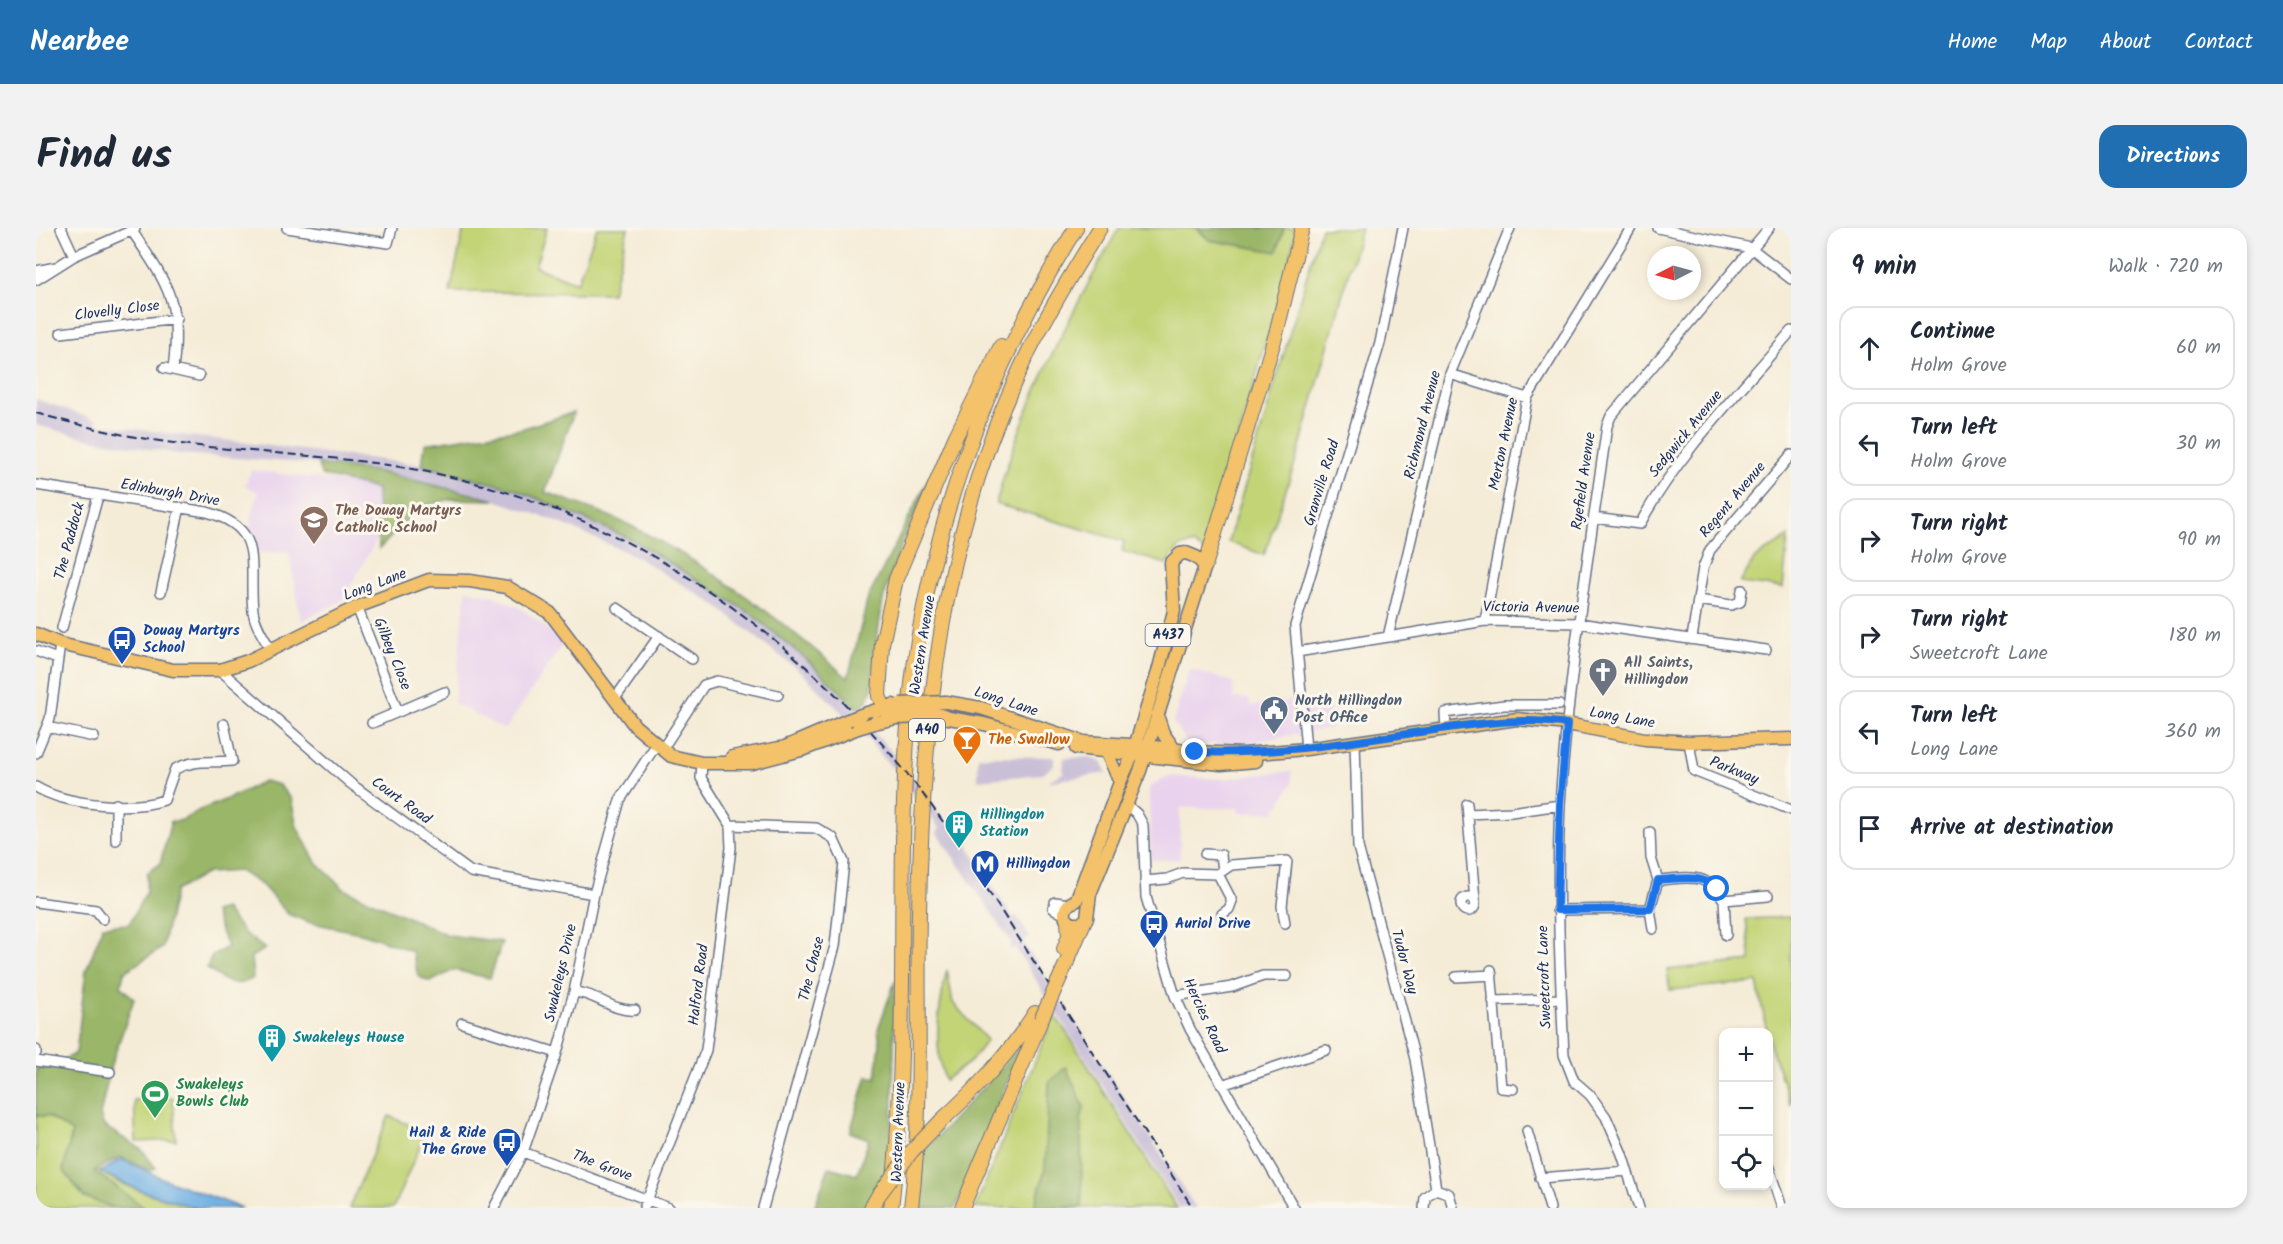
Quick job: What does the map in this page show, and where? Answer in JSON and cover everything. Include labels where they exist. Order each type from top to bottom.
[{"type":"highway","name":"Western Avenue","points":[[891,1208],[901,1060],[906,751],[918,645],[935,557],[968,447],[1007,351],[1076,228]]},
{"type":"highway","name":"Western Avenue","points":[[911,1208],[915,1165],[919,911],[925,747],[932,677],[950,584],[969,509],[1003,410],[1024,361],[1100,228]]},
{"type":"highway","points":[[1205,566],[1276,334],[1302,228]]},
{"type":"highway","points":[[943,717],[924,711],[888,711],[883,707],[879,696],[882,644],[890,602],[907,548],[980,384],[1026,302],[1052,269]]},
{"type":"highway","points":[[1063,961],[1069,936],[1070,910]]},
{"type":"highway","points":[[962,1208],[1038,1016],[1086,915]]},
{"type":"highway","points":[[874,1202],[911,1152],[997,1067],[1038,1016]]},
{"type":"main road","name":"A437","points":[[1086,915],[1096,878],[1127,805],[1140,751],[1174,611],[1171,563],[1180,554],[1186,553],[1196,557],[1205,566],[1157,715],[1140,751]]},
{"type":"main road","name":"Long Lane","points":[[36,634],[60,644],[173,670],[220,670],[271,650],[357,607],[429,580],[470,581],[507,587],[550,614],[635,726],[671,756],[702,763],[730,765],[771,759],[851,725],[865,713],[883,707]]},
{"type":"main road","name":"Long Lane","points":[[662,748],[714,757],[750,754],[786,747],[851,725],[874,723],[898,711],[946,702],[981,708],[1084,742],[1221,764],[1272,759],[1306,749]]},
{"type":"main road","points":[[1157,715],[1163,733],[1174,749]]},
{"type":"main road","name":"Long Lane","points":[[943,717],[984,724],[1082,750],[1107,753],[1174,749],[1243,754],[1306,749],[1517,719],[1567,724],[1645,739],[1689,742],[1791,739]]},
{"type":"main road","points":[[1070,910],[1086,915],[1076,925],[1070,910],[1120,782],[1140,751]]},
{"type":"main road","points":[[1107,753],[1120,782]]},
{"type":"street","points":[[61,228],[74,256]]},
{"type":"street","points":[[293,228],[388,243],[392,228]]},
{"type":"street","name":"Granville Road","points":[[1306,749],[1295,626],[1380,343],[1403,228]]},
{"type":"street","name":"Richmond Avenue","points":[[1388,637],[1450,374],[1510,228]]},
{"type":"street","name":"Merton Avenue","points":[[1485,621],[1527,398],[1631,228]]},
{"type":"street","points":[[1658,228],[1751,248],[1791,279]]},
{"type":"street","name":"Ryefield Avenue","points":[[1567,724],[1578,623],[1607,426],[1611,416],[1769,228]]},
{"type":"street","points":[[36,280],[74,256],[135,230],[164,278],[177,319],[178,334],[169,368],[199,376]]},
{"type":"street","points":[[36,271],[56,267]]},
{"type":"street","name":"Clovelly Close","points":[[61,333],[177,319]]},
{"type":"street","name":"Sedgwick Avenue","points":[[1594,518],[1640,524],[1656,494],[1675,469],[1791,331]]},
{"type":"street","points":[[1450,374],[1527,398]]},
{"type":"street","name":"Regent Avenue","points":[[1692,638],[1703,568],[1710,550],[1791,455]]},
{"type":"street","name":"Edinburgh Drive","points":[[36,485],[180,507],[207,512],[232,521],[247,537],[250,549],[253,613],[271,650]]},
{"type":"street","name":"The Paddock","points":[[62,628],[98,496]]},
{"type":"street","points":[[160,592],[180,507]]},
{"type":"street","points":[[1698,600],[1731,605],[1740,602],[1742,590]]},
{"type":"street","name":"Gilbey Close","points":[[357,607],[398,712]]},
{"type":"street","points":[[617,608],[692,659]]},
{"type":"street","name":"Victoria Avenue","points":[[1297,652],[1485,621],[1578,623],[1766,650]]},
{"type":"street","points":[[614,700],[659,636]]},
{"type":"street","points":[[36,753],[47,726],[56,684],[60,644]]},
{"type":"street","points":[[36,651],[57,658]]},
{"type":"street","name":"Court Road","points":[[220,670],[350,783],[471,872],[594,894]]},
{"type":"street","name":"Swakeleys Drive","points":[[494,1208],[523,1152],[557,1053],[574,992],[594,894],[620,800],[662,748],[704,685],[717,681],[778,695]]},
{"type":"street","name":"Gilbey Close","points":[[372,723],[445,692]]},
{"type":"street","points":[[1446,728],[1445,713],[1504,705],[1559,705]]},
{"type":"street","points":[[36,787],[91,804],[148,806],[164,800],[175,769],[192,761],[206,764],[232,761],[224,724]]},
{"type":"street","name":"Sweetcroft Lane","points":[[1567,724],[1560,805],[1557,910],[1564,1054],[1574,1081],[1590,1095],[1606,1117],[1639,1208]]},
{"type":"street","points":[[47,726],[94,737]]},
{"type":"street","name":"Tudor Way","points":[[1355,741],[1358,847],[1415,1059],[1436,1189]]},
{"type":"street","name":"Parkway","points":[[1689,742],[1694,771],[1791,810]]},
{"type":"street","points":[[702,763],[702,778],[730,825]]},
{"type":"street","points":[[116,804],[116,840]]},
{"type":"street","points":[[1467,804],[1475,901]]},
{"type":"street","name":"Hercies Road","points":[[1127,805],[1137,814],[1144,831],[1145,881],[1149,908],[1175,996],[1222,1085],[1293,1208]]},
{"type":"street","points":[[1468,814],[1511,812],[1560,805]]},
{"type":"street","points":[[1121,820],[1134,822],[1138,819]]},
{"type":"street","name":"Halford Road","points":[[646,1204],[706,1050],[731,848],[730,825]]},
{"type":"street","name":"The Chase","points":[[730,825],[816,828],[832,838],[838,845],[844,862],[835,946],[763,1208]]},
{"type":"street","points":[[1650,832],[1651,858],[1658,880],[1650,909],[1653,929]]},
{"type":"street","points":[[1205,854],[1221,855],[1220,872],[1232,901],[1229,909],[1222,914]]},
{"type":"street","points":[[1145,881],[1167,879],[1183,873],[1220,872],[1231,865],[1287,861],[1282,906],[1285,923]]},
{"type":"street","points":[[1658,880],[1695,878],[1711,882],[1724,900],[1726,935]]},
{"type":"street","points":[[1724,900],[1768,896]]},
{"type":"street","points":[[36,902],[96,910],[103,919]]},
{"type":"street","points":[[1054,905],[1070,910]]},
{"type":"street","points":[[1557,910],[1650,909]]},
{"type":"street","points":[[1456,977],[1492,973],[1502,1088],[1513,1089]]},
{"type":"street","points":[[1175,996],[1232,987],[1263,976],[1287,976]]},
{"type":"street","points":[[574,992],[586,992],[624,1011],[635,1010]]},
{"type":"street","points":[[1493,1001],[1560,999]]},
{"type":"street","points":[[462,1023],[557,1053]]},
{"type":"street","points":[[1222,1085],[1326,1050]]},
{"type":"street","points":[[36,1061],[110,1072]]},
{"type":"street","points":[[1527,1131],[1550,1208]]},
{"type":"street","name":"The Grove","points":[[523,1152],[646,1204],[669,1208]]},
{"type":"street","points":[[1540,1178],[1627,1171]]},
{"type":"street","points":[[1773,1180],[1782,1208]]},
{"type":"street","points":[[1424,1208],[1425,1197],[1436,1189],[1449,1194],[1453,1208]]},
{"type":"shaded area","points":[[36,399],[97,420],[96,424],[422,465],[514,489],[633,540],[750,613],[806,659],[853,707],[902,764],[947,825],[953,821],[1012,917],[1016,915],[1030,937],[1023,942],[1196,1208],[1180,1208],[1024,961],[1014,947],[1011,949],[1009,946],[1012,943],[936,832],[940,829],[895,771],[864,735],[802,673],[711,602],[633,555],[553,520],[495,500],[379,472],[318,464],[179,454],[90,439],[36,425]]},
{"type":"shaded area","name":"The Douay Martyrs Catholic School","points":[[251,470],[405,490],[342,601],[301,621],[289,553],[256,552],[252,532],[249,529],[258,493],[245,485]]},
{"type":"shaded area","points":[[466,590],[494,596],[520,608],[542,624],[563,644],[505,730],[454,703]]},
{"type":"shaded area","points":[[1189,669],[1233,682],[1234,698],[1249,698],[1251,706],[1327,696],[1332,728],[1241,744],[1189,745],[1173,722]]},
{"type":"shaded area","points":[[978,756],[1054,757],[1054,765],[1043,774],[978,780]]},
{"type":"shaded area","points":[[1089,757],[1101,762],[1107,773],[1046,782],[1063,773],[1064,758]]},
{"type":"shaded area","points":[[1292,771],[1292,784],[1275,812],[1239,813],[1239,808],[1180,808],[1180,859],[1151,860],[1149,787],[1168,776],[1222,779]]},
{"type":"green space","points":[[464,228],[547,228],[535,267],[577,283],[597,228],[628,228],[612,293],[450,292]]},
{"type":"green space","points":[[1119,228],[1197,228],[1209,240],[1277,251],[1284,228],[1297,228],[1205,553],[1194,544],[1184,545],[1166,564],[1122,551],[1124,541],[996,504],[1019,432],[1048,362]]},
{"type":"green space","points":[[1197,228],[1284,228],[1277,252],[1209,240]]},
{"type":"green space","points":[[1321,228],[1361,228],[1298,454],[1264,555],[1228,542]]},
{"type":"green space","points":[[574,412],[545,492],[621,521],[689,558],[771,615],[848,678],[868,598],[952,433],[901,546],[883,600],[874,658],[872,690],[866,702],[857,708],[806,659],[750,613],[633,540],[515,489],[422,465],[425,444],[521,429]]},
{"type":"green space","points":[[318,464],[379,472],[495,500],[451,499],[420,507],[379,549],[377,489],[321,475]]},
{"type":"green space","points":[[1788,537],[1783,588],[1740,583],[1755,558]]},
{"type":"green space","points":[[264,781],[279,785],[291,799],[297,827],[316,862],[344,889],[448,935],[502,942],[490,978],[454,970],[430,982],[418,976],[412,951],[365,934],[308,922],[288,914],[262,885],[239,871],[207,873],[175,891],[162,948],[124,972],[121,986],[134,999],[111,1065],[100,1115],[104,1126],[141,1149],[156,1168],[149,1170],[120,1157],[94,1171],[144,1207],[115,1208],[84,1197],[63,1170],[72,1132],[49,1117],[36,1115],[36,1069],[50,1068],[76,1053],[86,971],[103,926],[129,924],[146,892],[147,873],[160,864],[171,821],[183,820]]},
{"type":"green space","points":[[225,909],[244,933],[265,949],[251,957],[253,978],[246,982],[234,984],[207,968],[211,957],[227,947],[214,912]]},
{"type":"green space","points":[[1791,917],[1791,1105],[1773,1053],[1773,1028],[1766,1028],[1757,982],[1670,990],[1667,970],[1751,961],[1746,919]]},
{"type":"green space","points":[[947,970],[953,1003],[987,1040],[972,1060],[945,1080],[939,1052],[938,1025]]},
{"type":"green space","points":[[895,981],[893,1103],[888,1168],[863,1208],[814,1208],[829,1167],[857,1175],[869,1139],[850,1132],[867,1076],[876,1078],[880,1043],[878,1029]]},
{"type":"green space","points":[[1054,1015],[1067,1033],[1177,1208],[975,1208]]},
{"type":"green space","points":[[1022,1045],[956,1208],[919,1208],[923,1152]]},
{"type":"green space","points":[[43,1062],[79,1138],[94,1165],[101,1172],[136,1189],[197,1208],[36,1208],[36,1063]]},
{"type":"green space","points":[[1066,1067],[1084,1107],[1081,1120],[1082,1207],[1034,1208],[1045,1170],[1049,1082]]},
{"type":"green space","name":"Swakeleys Bowls Club","points":[[173,1097],[176,1140],[136,1142],[134,1100]]},
{"type":"green space","points":[[389,1116],[426,1132],[393,1208],[349,1208]]},
{"type":"water","points":[[121,1159],[164,1179],[242,1208],[197,1208],[142,1191],[100,1172]]},
{"type":"railway","points":[[36,413],[104,431],[156,441],[333,458],[428,472],[506,492],[581,520],[653,556],[721,599],[785,648],[844,703],[898,763],[946,826]]},
{"type":"railway","points":[[980,878],[1193,1208]]},
{"type":"place","name":"The Douay Martyrs Catholic School","points":[[314,546]]},
{"type":"place","name":"Douay Martyrs School","points":[[122,666]]},
{"type":"place","name":"All Saints, Hillingdon","points":[[1603,698]]},
{"type":"place","name":"North Hillingdon Post Office","points":[[1274,736]]},
{"type":"place","name":"The Swallow","points":[[967,766]]},
{"type":"place","name":"Hillingdon Station","points":[[959,850]]},
{"type":"place","name":"Hillingdon","points":[[985,890]]},
{"type":"place","name":"Auriol Drive","points":[[1154,950]]},
{"type":"place","name":"Swakeleys House","points":[[272,1064]]},
{"type":"place","name":"Swakeleys Bowls Club","points":[[155,1120]]},
{"type":"place","name":"Hail & Ride The Grove","points":[[507,1168]]},
{"type":"route","points":[[1195,752],[1243,754],[1306,749],[1517,719],[1567,724],[1560,805],[1557,910],[1650,909],[1658,880],[1695,878],[1711,882],[1717,889]]}]
